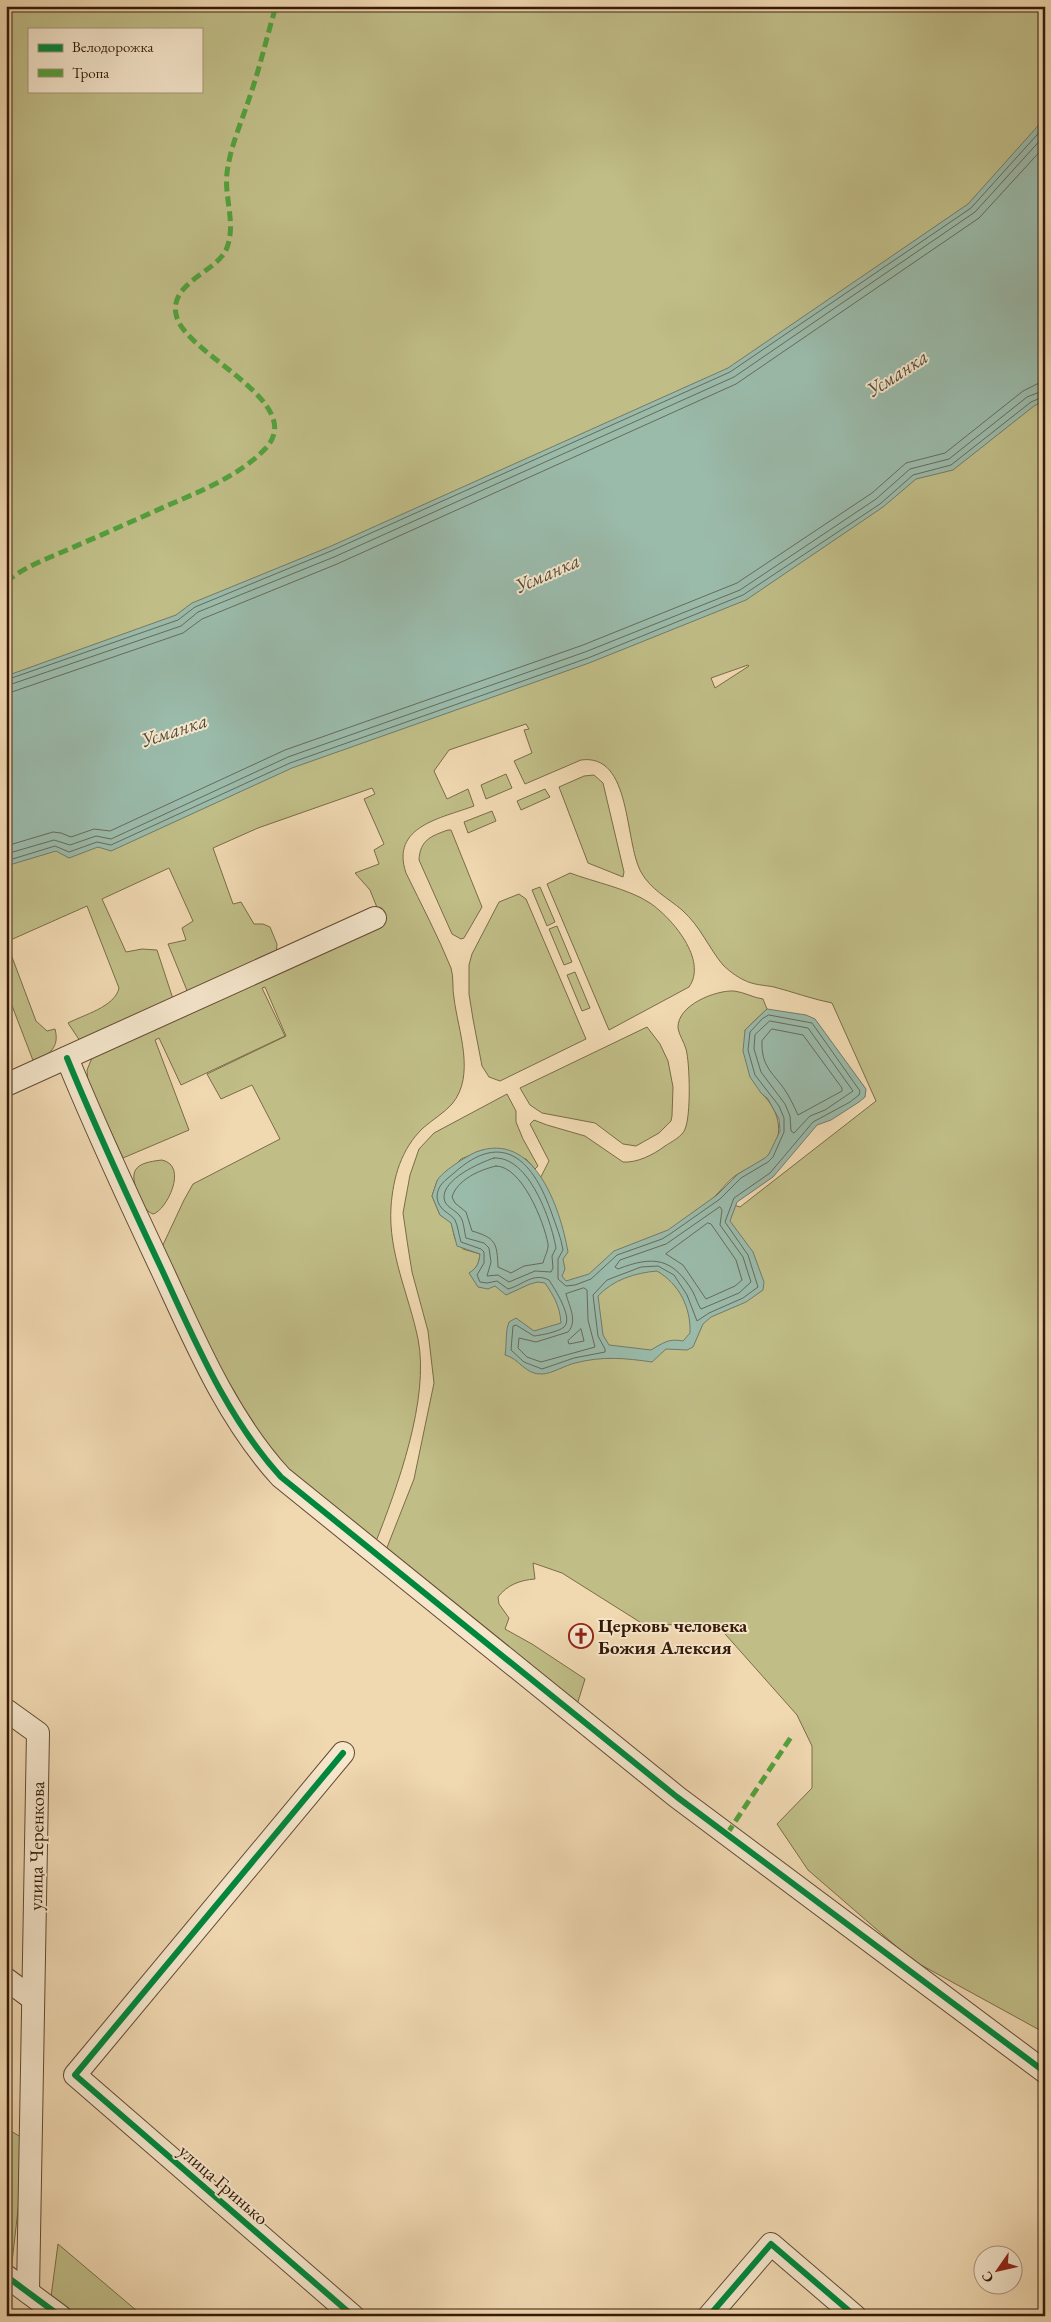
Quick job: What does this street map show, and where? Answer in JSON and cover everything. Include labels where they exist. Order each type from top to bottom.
[{"type":"street","points":[[6,1085],[375,918]]},
{"type":"street","points":[[67,1058],[192,1335],[241,1424],[260,1453],[281,1476],[677,1797],[1045,2072]]},
{"type":"street","name":"улица Черенкова","points":[[6,1710],[38,1733],[28,2292]]},
{"type":"street","name":"улица Гринько","points":[[343,1753],[75,2075],[353,2316]]},
{"type":"street","points":[[6,1979],[32,1999]]},
{"type":"street","points":[[709,2316],[771,2244],[855,2316]]},
{"type":"street","points":[[6,2276],[60,2316]]},
{"type":"shaded area","points":[[6,6],[1045,6],[1045,2033],[912,1960],[808,1870],[777,1824],[812,1788],[812,1746],[797,1715],[718,1626],[643,1624],[562,1573],[533,1563],[535,1579],[514,1584],[505,1589],[498,1597],[499,1604],[509,1618],[505,1629],[532,1644],[585,1679],[576,1708],[386,1550],[414,1479],[434,1383],[428,1331],[412,1272],[403,1213],[410,1175],[419,1149],[434,1133],[507,1094],[516,1111],[516,1122],[538,1166],[535,1169],[526,1159],[483,1150],[461,1159],[450,1171],[442,1175],[437,1181],[432,1196],[440,1215],[451,1222],[455,1239],[463,1249],[480,1254],[477,1265],[470,1273],[484,1288],[549,1161],[530,1124],[534,1120],[585,1136],[623,1162],[639,1160],[676,1139],[685,1129],[689,1102],[686,1049],[679,1033],[679,1020],[684,1012],[699,1000],[718,993],[734,991],[763,999],[767,1009],[745,1030],[761,1093],[773,1108],[778,1124],[776,1142],[765,1158],[735,1176],[713,1198],[740,1207],[876,1101],[832,1003],[774,987],[751,983],[738,977],[723,965],[689,917],[654,888],[641,872],[618,784],[610,770],[598,762],[581,760],[525,784],[514,761],[532,753],[524,730],[529,729],[526,724],[449,750],[434,771],[447,799],[468,789],[474,806],[422,826],[412,834],[405,844],[403,857],[406,873],[451,968],[453,994],[464,1052],[463,1080],[452,1104],[423,1128],[409,1145],[396,1175],[394,1185],[391,1207],[393,1241],[418,1339],[421,1363],[415,1415],[409,1443],[393,1497],[375,1544],[286,1467],[265,1443],[221,1372],[162,1247],[193,1184],[280,1139],[252,1085],[221,1099],[207,1074],[286,1036],[265,987],[262,988],[285,1036],[181,1085],[159,1038],[155,1040],[189,1130],[123,1158],[88,1083],[87,1070],[92,1058],[380,915],[370,890],[355,873],[379,864],[374,850],[384,844],[364,799],[375,794],[372,788],[258,828],[213,848],[233,904],[241,902],[254,924],[263,924],[270,927],[277,944],[276,956],[188,993],[168,944],[186,940],[182,928],[193,921],[169,868],[102,899],[126,952],[142,949],[157,950],[174,1002],[80,1041],[68,1023],[105,1005],[116,995],[119,988],[87,906],[6,942]],"holes":[[[749,666],[715,688],[711,678]]]},
{"type":"shaded area","points":[[506,774],[512,788],[486,799],[481,785]]},
{"type":"shaded area","points":[[594,775],[603,783],[624,872],[623,877],[588,863],[559,787],[584,776]]},
{"type":"shaded area","points":[[545,789],[550,797],[521,810],[517,801]]},
{"type":"shaded area","points":[[492,811],[496,821],[468,833],[464,822]]},
{"type":"shaded area","points":[[451,830],[482,907],[464,938],[461,939],[452,934],[419,860],[424,843],[436,834]]},
{"type":"shaded area","points":[[570,873],[642,898],[659,910],[677,929],[691,953],[694,976],[689,987],[609,1030],[547,884]]},
{"type":"shaded area","points":[[540,887],[555,922],[547,926],[532,890]]},
{"type":"shaded area","points":[[519,894],[526,899],[586,1039],[500,1081],[489,1077],[482,1066],[469,994],[469,965],[472,954],[499,902]]},
{"type":"shaded area","points":[[557,926],[572,962],[564,965],[549,929]]},
{"type":"shaded area","points":[[9,949],[36,1021],[47,1031],[55,1029],[55,1046],[49,1053],[34,1063],[6,990],[6,951]]},
{"type":"shaded area","points":[[575,972],[590,1008],[582,1011],[567,975]]},
{"type":"shaded area","points":[[647,1027],[660,1044],[668,1061],[673,1087],[672,1116],[671,1121],[659,1133],[636,1146],[623,1144],[595,1123],[542,1113],[530,1105],[520,1088]]},
{"type":"shaded area","points":[[162,1160],[170,1164],[174,1171],[174,1179],[169,1197],[164,1205],[153,1214],[146,1209],[139,1196],[134,1174],[136,1169],[145,1163]]},
{"type":"shaded area","points":[[9,2130],[26,2140],[11,2271],[6,2267],[6,2135]]},
{"type":"shaded area","points":[[58,2244],[143,2316],[78,2316],[51,2297]]},
{"type":"water","name":"Усманка","points":[[1045,118],[1045,400],[1034,406],[953,470],[916,479],[883,507],[746,600],[589,663],[292,768],[111,851],[98,847],[69,858],[56,851],[6,866],[6,676],[176,615],[192,603],[329,547],[728,368],[968,204]]},
{"type":"water","points":[[767,1009],[806,1015],[815,1019],[866,1089],[865,1097],[831,1120],[817,1125],[773,1177],[737,1202],[730,1221],[753,1252],[764,1282],[763,1290],[746,1302],[711,1317],[703,1324],[693,1347],[687,1350],[666,1349],[652,1362],[595,1359],[575,1363],[550,1373],[536,1374],[505,1355],[509,1322],[516,1318],[534,1331],[561,1323],[558,1307],[545,1283],[530,1284],[506,1295],[495,1286],[488,1289],[478,1287],[469,1273],[477,1265],[480,1254],[457,1246],[451,1223],[440,1215],[432,1196],[439,1177],[476,1152],[496,1148],[514,1152],[528,1162],[541,1177],[551,1195],[568,1252],[563,1259],[565,1269],[562,1276],[566,1281],[589,1274],[614,1251],[668,1230],[717,1195],[738,1174],[769,1154],[780,1131],[779,1119],[768,1099],[761,1093],[750,1077],[743,1051],[745,1030]],"holes":[[[657,1271],[665,1276],[677,1289],[686,1305],[690,1333],[683,1341],[670,1341],[651,1350],[609,1345],[603,1335],[598,1296],[610,1286],[632,1276]]]},
{"type":"marked path","points":[[6,582],[35,564],[190,496],[230,476],[243,468],[265,449],[274,432],[272,414],[260,397],[186,333],[177,318],[175,306],[178,296],[185,288],[212,266],[226,250],[230,231],[227,192],[229,163],[233,144],[257,74],[276,6]]},
{"type":"marked path","points":[[727,1834],[791,1737]]},
{"type":"cycle path","points":[[67,1058],[125,1191],[200,1351],[244,1430],[281,1477],[677,1797],[1045,2072]]},
{"type":"cycle path","points":[[343,1753],[75,2075],[353,2316]]},
{"type":"cycle path","points":[[709,2316],[771,2244],[855,2316]]},
{"type":"cycle path","points":[[6,2276],[60,2316]]},
{"type":"place","name":"Церковь человека Божия Алексия","points":[[581,1636]]}]
